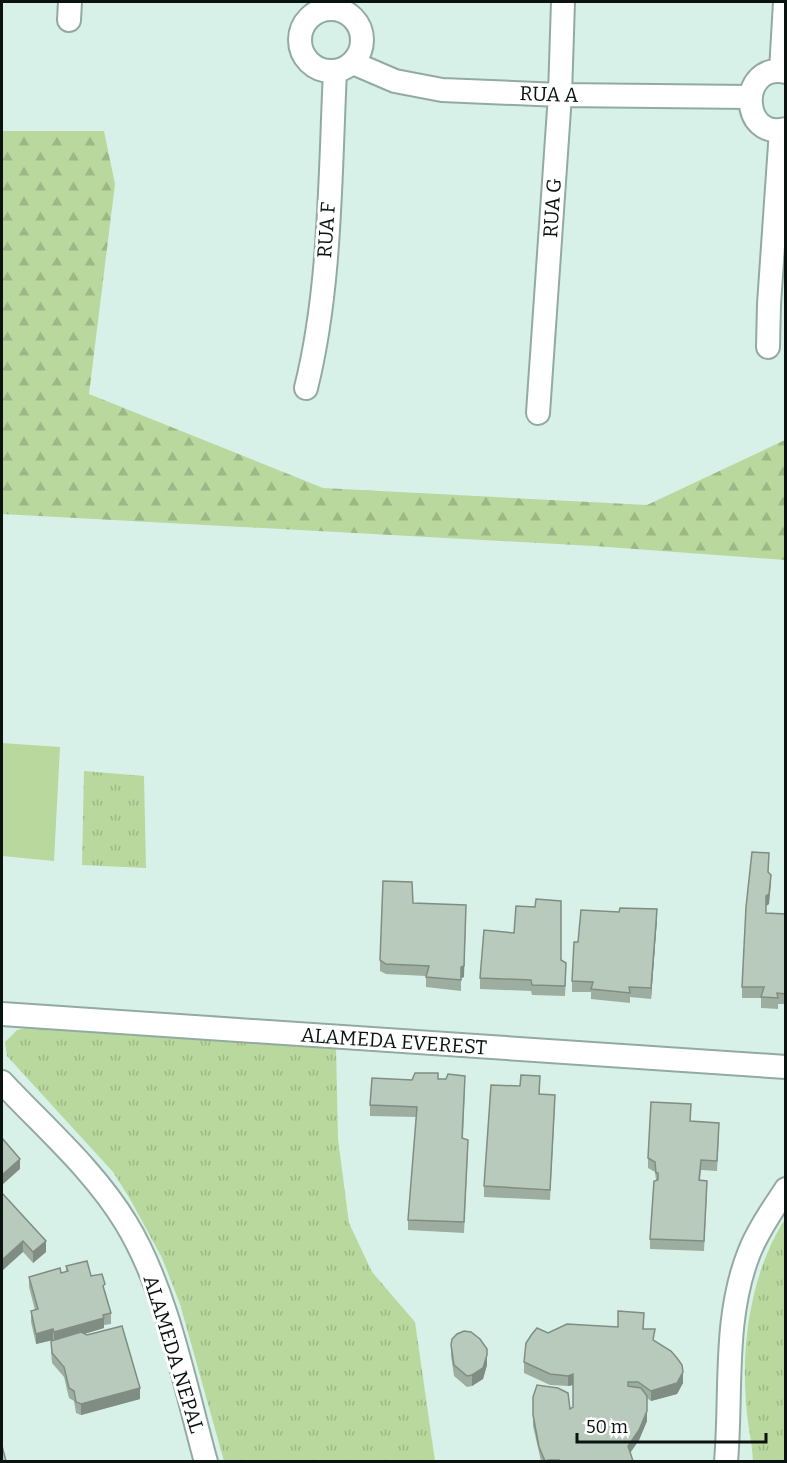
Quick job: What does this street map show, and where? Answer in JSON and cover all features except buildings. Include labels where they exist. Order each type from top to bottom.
[{"type":"street","name":"RUA G","points":[[538,413],[560,95],[563,2]]},
{"type":"street","points":[[768,347],[769,304],[783,129],[772,129],[757,121],[752,114],[750,97],[752,88],[764,75],[783,72],[785,2]]},
{"type":"street","points":[[313,8],[343,12],[352,17],[362,34],[359,54],[344,67],[324,71],[307,60],[302,51],[300,41],[302,31],[313,8]]},
{"type":"street","name":"RUA A","points":[[344,67],[395,81],[442,90],[560,95],[750,97]]},
{"type":"street","name":"RUA F","points":[[306,388],[317,345],[328,213],[344,67]]},
{"type":"street","name":"ALAMEDA EVEREST","points":[[2,1014],[786,1067]]},
{"type":"street","name":"ALAMEDA NEPAL","points":[[2,1082],[88,1173],[110,1198],[127,1224],[143,1255],[163,1304],[206,1461]]},
{"type":"street","points":[[726,1461],[731,1337],[737,1293],[750,1252],[786,1189]]},
{"type":"green space","points":[[2,131],[104,131],[115,184],[89,394],[323,488],[647,505],[785,440],[785,560],[594,546],[2,514]]},
{"type":"green space","points":[[2,743],[60,747],[54,861],[2,856]]},
{"type":"green space","points":[[84,771],[144,776],[146,868],[82,865]]},
{"type":"green space","points":[[39,1025],[336,1046],[338,1139],[349,1223],[372,1272],[415,1322],[435,1461],[224,1461],[180,1304],[162,1258],[113,1172],[7,1056],[5,1042],[17,1030]]},
{"type":"green space","points":[[785,1219],[785,1461],[753,1461],[745,1379],[747,1331],[764,1261]]}]
